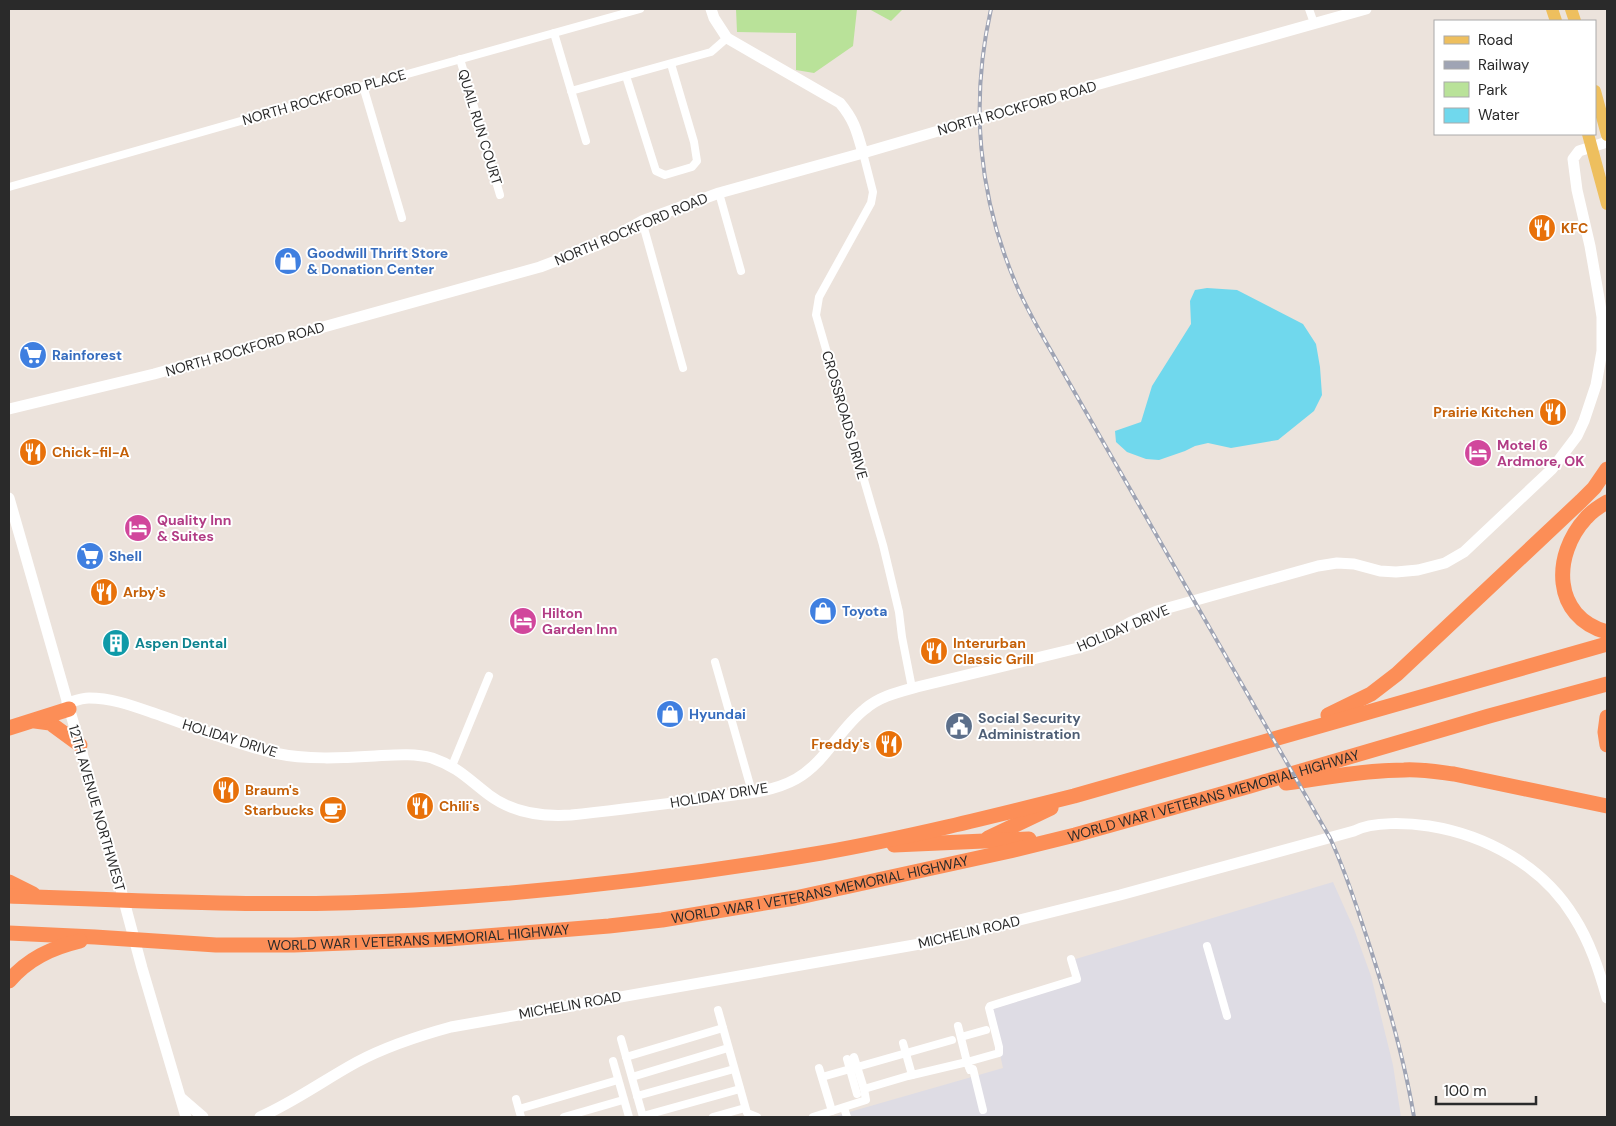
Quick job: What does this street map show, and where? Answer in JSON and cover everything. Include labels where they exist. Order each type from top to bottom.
[{"type":"highway","points":[[824,852],[988,817],[1074,796],[1279,738],[1299,730],[1371,694],[1397,674],[1581,501],[1594,488],[1607,469]]},
{"type":"highway","points":[[1607,502],[1587,516],[1579,526],[1567,552],[1562,576],[1567,601],[1575,614],[1592,627],[1607,632]]},
{"type":"highway","points":[[1299,730],[1607,644]]},
{"type":"highway","name":"WORLD WAR I VETERANS MEMORIAL HIGHWAY","points":[[9,934],[94,937],[216,945],[354,943],[448,940],[662,920],[796,898],[1075,835],[1250,786],[1323,771],[1480,719],[1607,684]]},
{"type":"highway","points":[[9,720],[68,706]]},
{"type":"highway","points":[[9,728],[68,706]]},
{"type":"highway","points":[[1607,717],[1605,732],[1607,744]]},
{"type":"highway","points":[[28,720],[40,720],[50,723],[80,745]]},
{"type":"highway","points":[[1323,771],[1350,774],[1429,770],[1607,806]]},
{"type":"highway","points":[[850,886],[911,868],[980,842],[1074,796]]},
{"type":"highway","points":[[9,896],[139,902],[292,904],[412,900],[638,880],[824,852],[901,845],[980,842],[1075,835]]},
{"type":"highway","points":[[9,882],[39,897]]},
{"type":"highway","points":[[9,981],[27,963],[49,950],[94,937]]},
{"type":"main road","points":[[1596,95],[1607,135]]},
{"type":"main road","points":[[1590,140],[1607,204]]},
{"type":"street","name":"NORTH ROCKFORD PLACE","points":[[9,187],[640,9]]},
{"type":"street","points":[[711,9],[714,18],[727,38],[840,104],[855,124],[863,153]]},
{"type":"street","points":[[1310,9],[1314,23]]},
{"type":"street","name":"NORTH ROCKFORD ROAD","points":[[9,409],[154,374],[540,267],[600,244],[642,221],[719,193],[1366,9]]},
{"type":"street","points":[[554,33],[586,141]]},
{"type":"street","points":[[571,91],[711,52],[727,38]]},
{"type":"street","name":"QUAIL RUN COURT","points":[[460,59],[500,195]]},
{"type":"street","points":[[626,76],[656,171],[665,175],[692,167],[697,161],[694,142],[671,64]]},
{"type":"street","points":[[363,86],[402,218]]},
{"type":"street","points":[[1590,140],[1607,142]]},
{"type":"street","name":"HOLIDAY DRIVE","points":[[68,706],[86,698],[100,698],[123,702],[274,753],[315,758],[412,755],[430,758],[452,766],[499,802],[525,812],[562,816],[752,792],[779,786],[796,779],[819,761],[864,709],[891,694],[1091,644],[1131,622],[1157,611],[1318,566],[1343,563],[1387,572],[1407,572],[1445,563],[1464,552],[1552,469],[1576,436],[1590,406],[1601,361],[1602,317],[1596,275],[1577,190],[1573,158],[1590,140]]},
{"type":"street","name":"CROSSROADS DRIVE","points":[[863,153],[873,192],[871,203],[819,297],[816,315],[884,552],[899,612],[912,688]]},
{"type":"street","points":[[719,193],[740,270]]},
{"type":"street","points":[[642,221],[683,368]]},
{"type":"street","name":"12TH AVENUE NORTHWEST","points":[[9,498],[186,1117]]},
{"type":"street","points":[[715,662],[752,792]]},
{"type":"street","points":[[452,766],[489,676]]},
{"type":"street","name":"MICHELIN ROAD","points":[[260,1117],[293,1101],[374,1054],[397,1043],[451,1027],[931,942],[1120,895],[1360,828],[1385,825],[1418,824],[1458,832],[1492,845],[1528,868],[1558,895],[1574,916],[1594,956],[1607,998]]},
{"type":"street","points":[[1207,946],[1226,1016]]},
{"type":"street","points":[[860,1092],[912,1075],[999,1053],[990,1006],[1077,979],[1071,960]]},
{"type":"street","points":[[718,1010],[747,1114],[757,1117]]},
{"type":"street","points":[[958,1026],[967,1062],[970,1070],[973,1070],[983,1110]]},
{"type":"street","points":[[626,1057],[723,1028]]},
{"type":"street","points":[[961,1037],[986,1030]]},
{"type":"street","points":[[621,1038],[643,1117],[740,1089]]},
{"type":"street","points":[[822,1077],[952,1040]]},
{"type":"street","points":[[902,1043],[912,1075]]},
{"type":"street","points":[[632,1077],[728,1048]]},
{"type":"street","points":[[814,1117],[832,1111],[846,1113],[866,1100],[860,1092],[850,1058]]},
{"type":"street","points":[[613,1062],[629,1117]]},
{"type":"street","points":[[819,1068],[832,1111]]},
{"type":"street","points":[[637,1096],[734,1069]]},
{"type":"street","points":[[516,1099],[520,1113],[618,1080]]},
{"type":"street","points":[[180,1097],[203,1117]]},
{"type":"street","points":[[564,1117],[623,1100]]},
{"type":"street","points":[[713,1117],[745,1108]]},
{"type":"street","points":[[820,1117],[840,1111],[846,1113]]},
{"type":"shaded area","points":[[1333,882],[1354,929],[1371,976],[1393,1065],[1401,1117],[832,1117],[1003,1068],[990,1010],[1077,982],[1069,961]]},
{"type":"green space","points":[[736,9],[857,9],[853,46],[814,73],[796,70],[796,33],[737,32]]},
{"type":"green space","points":[[869,9],[903,9],[891,21]]},
{"type":"water","points":[[1207,288],[1237,290],[1303,324],[1316,344],[1322,395],[1314,411],[1278,440],[1231,448],[1208,443],[1159,460],[1146,459],[1127,452],[1116,442],[1115,431],[1141,422],[1152,386],[1191,324],[1190,301],[1195,290]]},
{"type":"railway","points":[[991,9],[984,44],[981,79],[981,148],[993,217],[1003,251],[1016,284],[1038,329],[1330,838],[1341,863],[1382,985],[1400,1050],[1414,1117]]},
{"type":"place","name":"KFC","points":[[1542,228]]},
{"type":"place","name":"Goodwill Thrift Store & Donation Center","points":[[288,261]]},
{"type":"place","name":"Rainforest","points":[[33,355]]},
{"type":"place","name":"Prairie Kitchen","points":[[1553,412]]},
{"type":"place","name":"Chick-fil-A","points":[[33,452]]},
{"type":"place","name":"Motel 6 Ardmore, OK","points":[[1478,453]]},
{"type":"place","name":"Quality Inn & Suites","points":[[138,528]]},
{"type":"place","name":"Shell","points":[[90,556]]},
{"type":"place","name":"Arby's","points":[[104,592]]},
{"type":"place","name":"Toyota","points":[[823,611]]},
{"type":"place","name":"Hilton Garden Inn","points":[[523,621]]},
{"type":"place","name":"Aspen Dental","points":[[116,643]]},
{"type":"place","name":"Interurban Classic Grill","points":[[934,651]]},
{"type":"place","name":"Hyundai","points":[[670,714]]},
{"type":"place","name":"Social Security Administration","points":[[959,726]]},
{"type":"place","name":"Freddy's","points":[[889,744]]},
{"type":"place","name":"Braum's","points":[[226,790]]},
{"type":"place","name":"Chili's","points":[[420,806]]},
{"type":"place","name":"Starbucks","points":[[333,810]]}]
